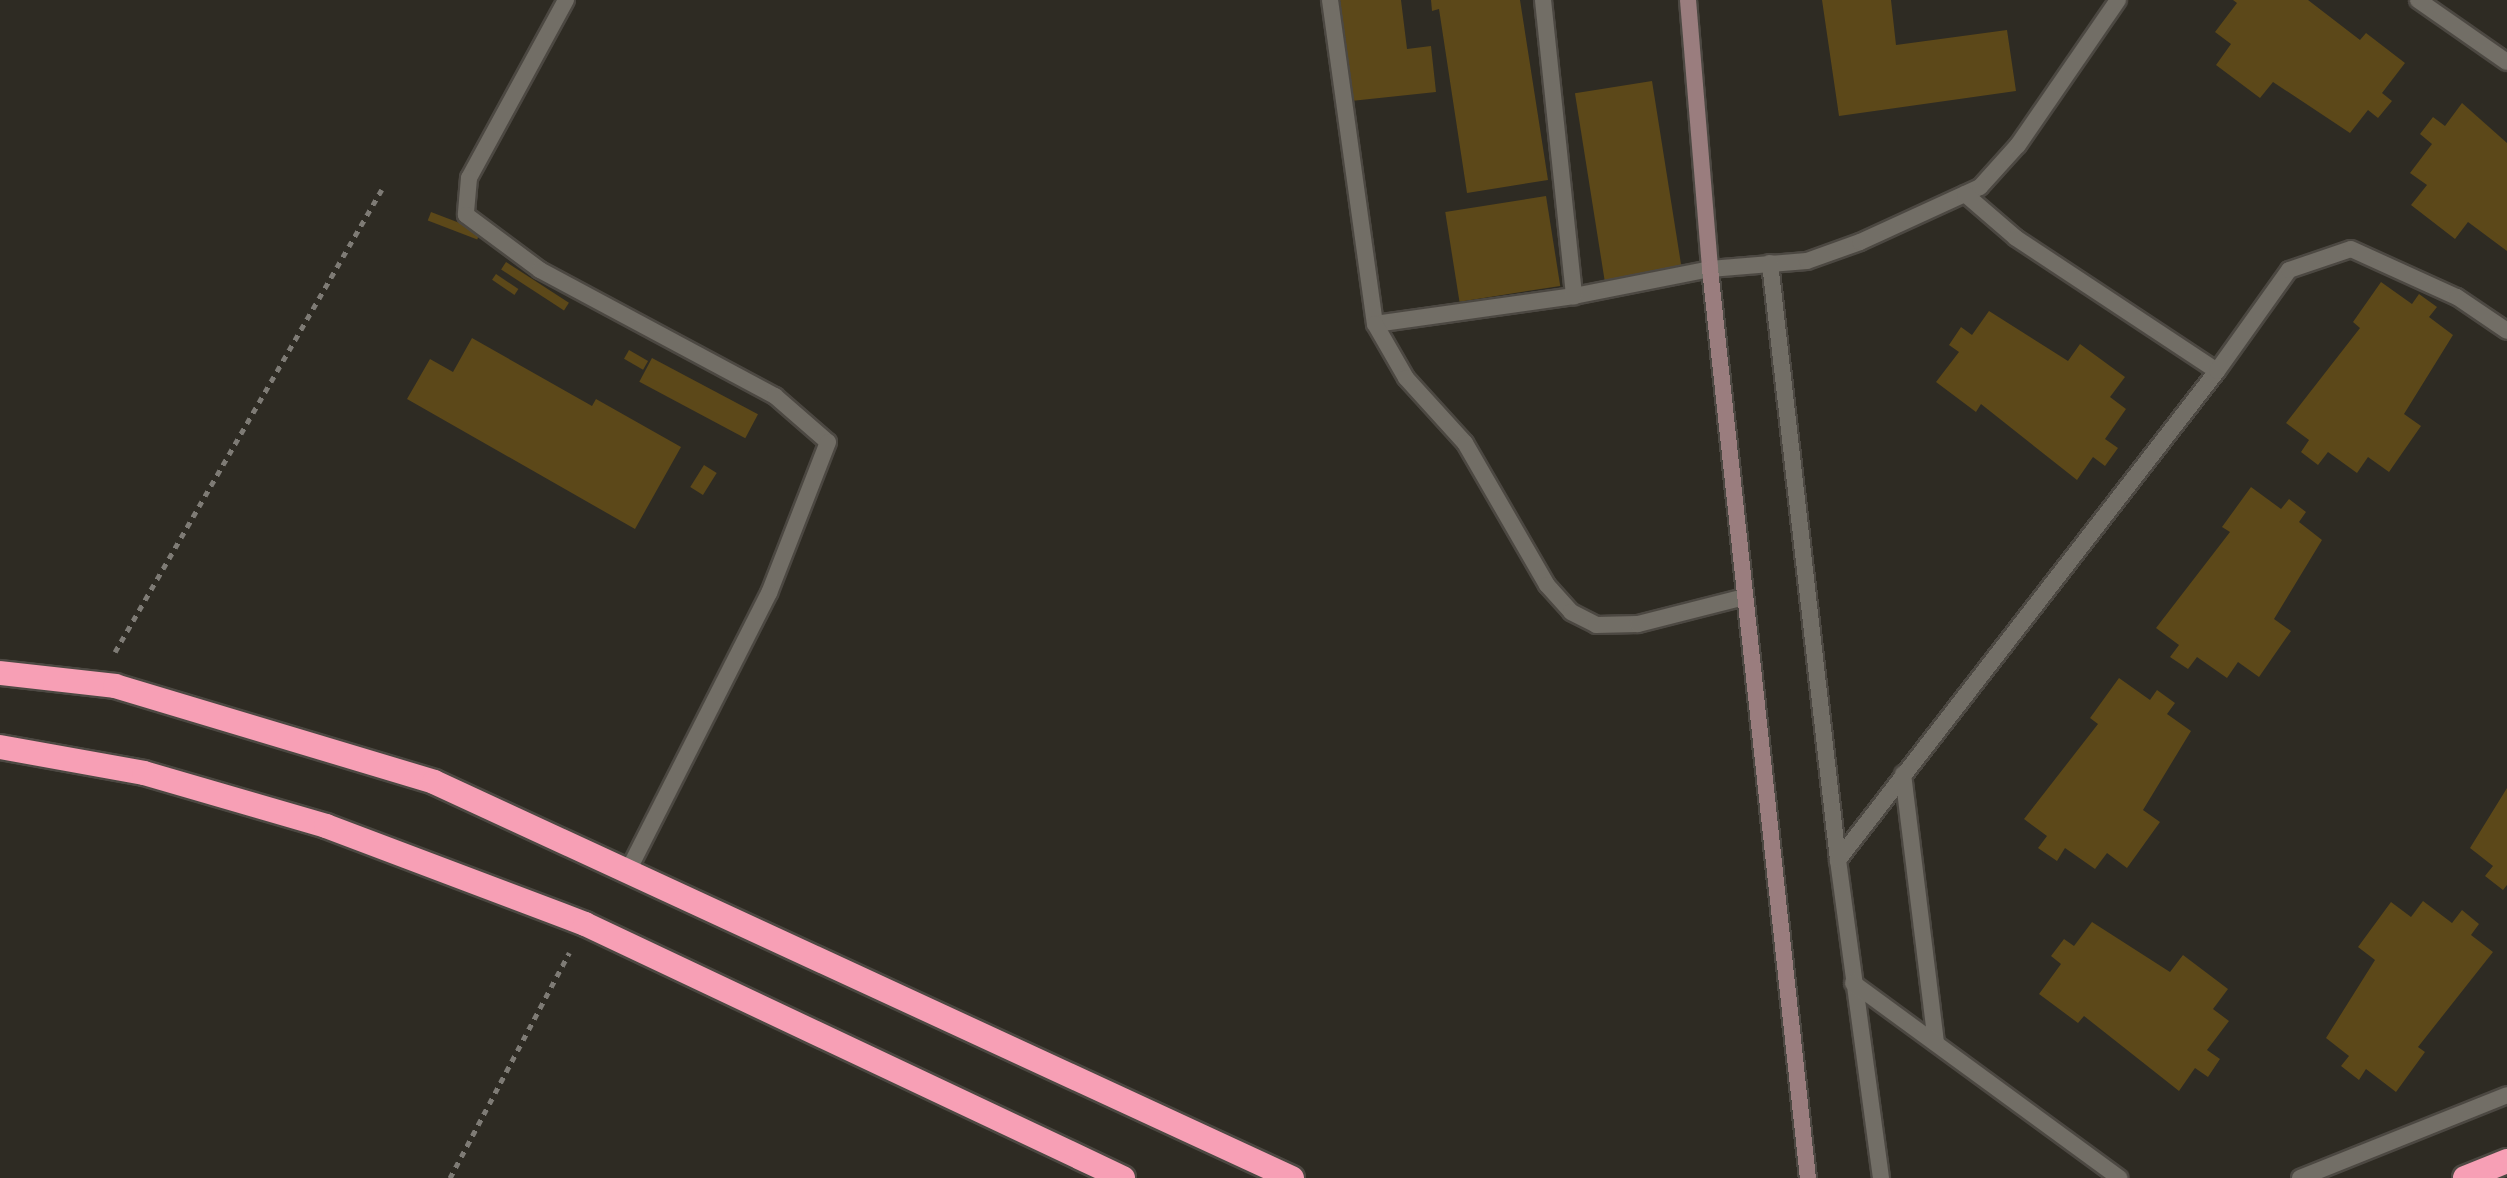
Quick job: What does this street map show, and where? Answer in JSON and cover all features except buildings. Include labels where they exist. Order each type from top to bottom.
[{"type":"highway","points":[[0,673],[97,684],[434,782],[1292,1178]]},
{"type":"highway","points":[[0,747],[144,773],[326,826],[585,924],[1123,1178]]},
{"type":"highway","points":[[2465,1178],[2507,1161]]},
{"type":"street","points":[[566,0],[469,178],[466,215],[540,270],[775,396],[828,442],[769,593],[628,871]]},
{"type":"street","points":[[1330,0],[1375,324],[1406,378],[1465,443],[1547,585],[1571,612],[1596,625],[1638,624],[1745,597]]},
{"type":"street","points":[[1543,0],[1574,296]]},
{"type":"street","points":[[1688,0],[1710,269],[1808,1178]]},
{"type":"street","points":[[1375,324],[1574,296],[1710,269],[1807,261],[1965,194],[1980,187],[2018,145],[2118,0]]},
{"type":"street","points":[[2418,0],[2507,62]]},
{"type":"street","points":[[1965,194],[2016,238],[2217,371]]},
{"type":"street","points":[[1838,860],[2217,371],[2289,270],[2351,249],[2457,297],[2507,331]]},
{"type":"street","points":[[1770,263],[1838,860],[1881,1178]]},
{"type":"street","points":[[1903,774],[1936,1043]]},
{"type":"street","points":[[1853,983],[2119,1178]]},
{"type":"street","points":[[2300,1178],[2507,1095]]},
{"type":"path","points":[[97,684],[382,189]]},
{"type":"path","points":[[450,1178],[585,924]]}]
